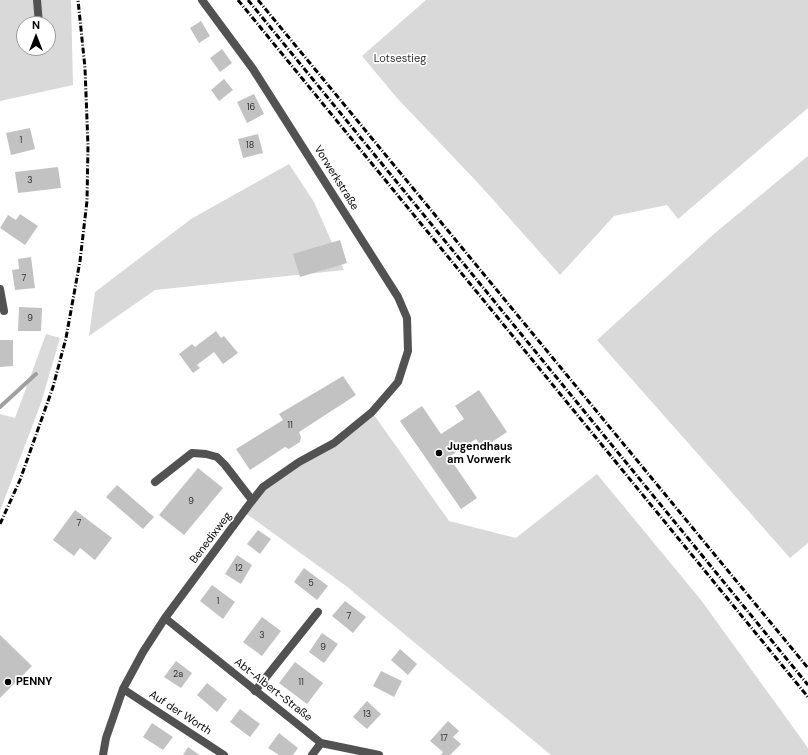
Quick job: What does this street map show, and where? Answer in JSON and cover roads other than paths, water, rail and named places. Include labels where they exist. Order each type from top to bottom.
[{"type":"street","points":[[37,0],[38,16]]},
{"type":"street","name":"Vorwerkstraße","points":[[202,0],[262,83],[398,297],[407,318],[408,351],[398,382]]},
{"type":"street","points":[[0,289],[4,312]]},
{"type":"street","name":"Benedixweg","points":[[103,755],[108,732],[123,689],[143,652],[165,618],[252,500],[263,487],[299,462],[334,443],[372,412],[398,382]]},
{"type":"street","points":[[155,482],[192,453],[206,454],[217,457],[225,465],[252,500]]},
{"type":"street","points":[[255,691],[318,612]]},
{"type":"street","name":"Abt-Albert-Straße","points":[[165,618],[321,743],[379,755]]},
{"type":"street","name":"Auf der Worth","points":[[123,689],[224,755]]},
{"type":"street","points":[[312,755],[321,743]]},
{"type":"waterway","points":[[0,407],[36,374]]},
{"type":"railway","points":[[0,524],[20,480],[53,387],[66,338],[80,261],[87,201],[88,146],[85,68],[78,0]]},
{"type":"railway","points":[[238,0],[808,697]]},
{"type":"railway","points":[[248,0],[808,685]]},
{"type":"railway","points":[[258,0],[808,668]]},
{"type":"place","name":"Jugendhaus am Vorwerk","points":[[439,453]]},
{"type":"place","name":"PENNY","points":[[8,682]]},
{"type":"park label","name":"Lotsestieg","points":[[400,59]]}]
